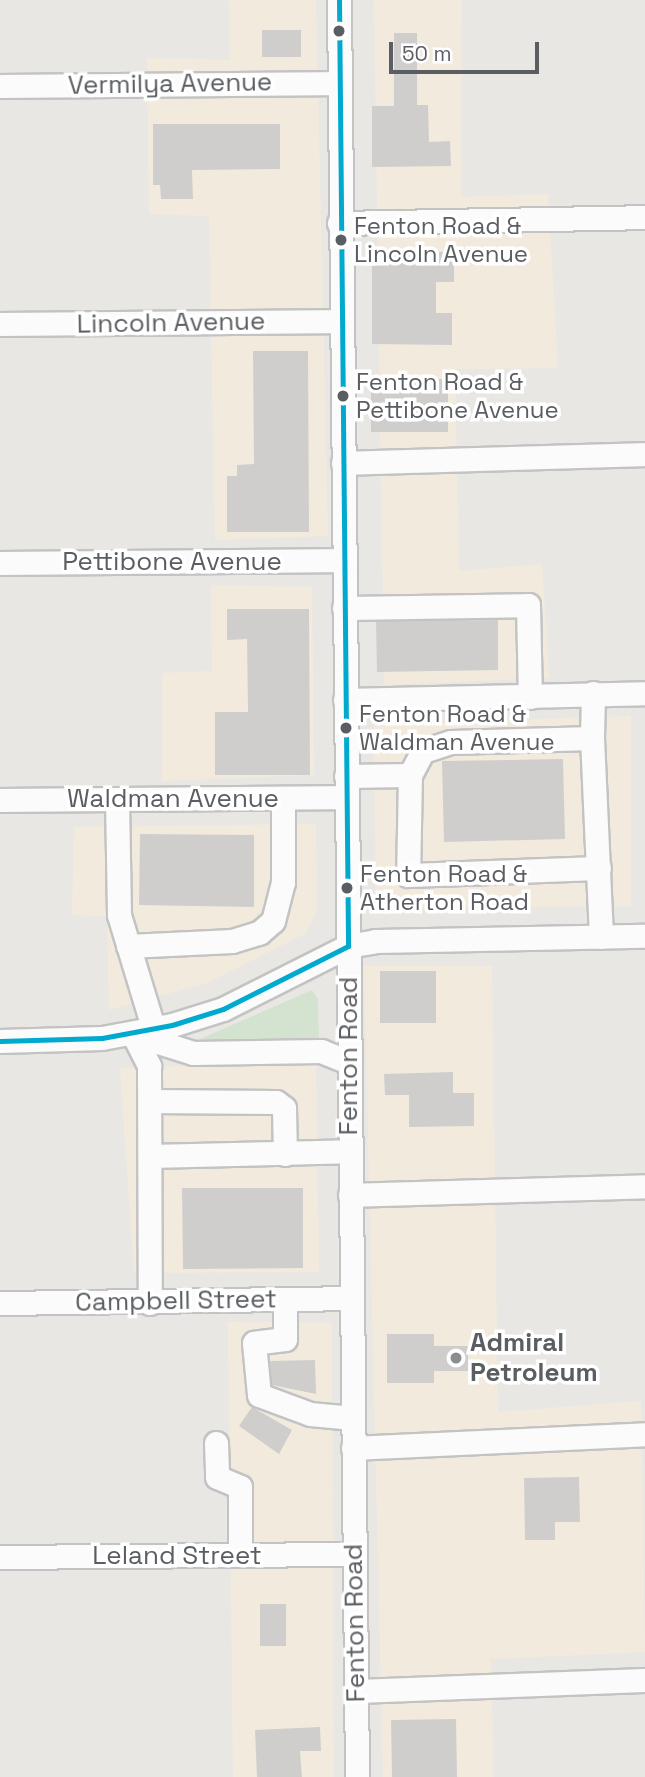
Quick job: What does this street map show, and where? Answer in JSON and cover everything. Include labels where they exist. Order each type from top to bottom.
[{"type":"street","name":"Fenton Road","points":[[339,0],[339,223],[357,1777]]},
{"type":"street","name":"Vermilya Avenue","points":[[0,86],[339,83]]},
{"type":"street","points":[[339,223],[645,216]]},
{"type":"street","name":"Lincoln Avenue","points":[[0,324],[341,321]]},
{"type":"street","points":[[343,463],[645,454]]},
{"type":"street","name":"Pettibone Avenue","points":[[0,563],[344,560]]},
{"type":"street","points":[[344,608],[528,605],[530,697]]},
{"type":"street","points":[[345,700],[645,692]]},
{"type":"street","points":[[593,694],[592,737],[601,937]]},
{"type":"street","points":[[592,737],[451,742],[423,751],[410,775],[408,875],[599,868]]},
{"type":"street","name":"Waldman Avenue","points":[[0,800],[283,798],[410,775]]},
{"type":"street","points":[[128,946],[232,942],[258,933],[273,921],[283,882],[283,798]]},
{"type":"street","points":[[117,799],[119,915],[128,946],[149,1066],[149,1303]]},
{"type":"street","points":[[0,1041],[144,1032],[223,1009],[348,946],[645,936]]},
{"type":"street","points":[[144,1032],[193,1053],[321,1051],[348,1062]]},
{"type":"street","points":[[150,1101],[276,1102],[284,1108],[285,1154]]},
{"type":"street","points":[[150,1156],[349,1151]]},
{"type":"street","points":[[350,1195],[645,1186]]},
{"type":"street","name":"Campbell Street","points":[[0,1303],[149,1303],[351,1298]]},
{"type":"street","points":[[285,1300],[285,1339],[254,1343],[258,1395],[310,1414],[353,1418]]},
{"type":"street","points":[[353,1448],[645,1434]]},
{"type":"street","points":[[216,1443],[217,1477],[240,1487],[240,1555]]},
{"type":"street","name":"Leland Street","points":[[0,1557],[354,1554]]},
{"type":"street","points":[[356,1691],[645,1680]]},
{"type":"shaded area","points":[[229,0],[316,0],[328,536],[215,540],[209,216],[149,214],[147,58],[230,60]]},
{"type":"shaded area","points":[[374,0],[462,0],[461,197],[548,194],[558,368],[455,369],[459,571],[542,564],[549,678],[384,685]]},
{"type":"shaded area","points":[[211,585],[312,587],[314,775],[162,781],[162,673],[212,671]]},
{"type":"shaded area","points":[[631,716],[631,906],[376,908],[374,725]]},
{"type":"shaded area","points":[[316,824],[317,910],[306,933],[207,983],[109,1010],[107,916],[72,915],[74,827]]},
{"type":"shaded area","points":[[364,966],[492,966],[498,1412],[641,1401],[645,1652],[491,1659],[494,1777],[383,1777]]},
{"type":"shaded area","points":[[316,1061],[319,1272],[134,1273],[120,1068]]},
{"type":"shaded area","points":[[228,1322],[332,1323],[334,1777],[233,1777]]},
{"type":"green space","points":[[312,990],[318,999],[319,1044],[193,1042]]},
{"type":"building","points":[[262,30],[301,30],[301,57],[262,57]]},
{"type":"building","points":[[394,33],[417,33],[417,105],[428,105],[429,142],[450,141],[451,166],[372,167],[372,106],[394,106]]},
{"type":"building","points":[[153,124],[280,124],[280,169],[192,170],[193,199],[161,199],[160,185],[153,185]]},
{"type":"building","points":[[372,251],[454,252],[454,282],[436,282],[436,313],[452,313],[452,345],[372,344]]},
{"type":"building","points":[[253,351],[308,351],[309,532],[227,532],[227,476],[237,476],[237,465],[254,464]]},
{"type":"building","points":[[371,379],[448,379],[448,432],[371,432]]},
{"type":"building","points":[[227,609],[309,609],[310,775],[215,775],[215,712],[248,712],[247,639],[227,640]]},
{"type":"building","points":[[498,620],[498,670],[377,672],[376,621]]},
{"type":"building","points":[[563,759],[565,839],[444,842],[442,761]]},
{"type":"building","points":[[140,834],[254,835],[254,907],[139,905]]},
{"type":"building","points":[[380,971],[436,971],[436,1023],[380,1023]]},
{"type":"building","points":[[453,1072],[453,1093],[474,1093],[474,1126],[409,1127],[409,1095],[385,1095],[384,1074]]},
{"type":"building","points":[[182,1188],[303,1188],[303,1268],[183,1269]]},
{"type":"building","points":[[387,1334],[434,1334],[434,1346],[468,1346],[468,1371],[434,1371],[434,1383],[387,1383]]},
{"type":"building","points":[[315,1360],[316,1394],[272,1385],[270,1361]]},
{"type":"building","points":[[252,1407],[292,1430],[279,1454],[239,1426]]},
{"type":"building","points":[[579,1477],[580,1522],[555,1522],[555,1540],[525,1540],[524,1478]]},
{"type":"building","points":[[260,1604],[286,1604],[286,1646],[260,1646]]},
{"type":"building","points":[[456,1719],[457,1777],[392,1777],[391,1720]]},
{"type":"building","points":[[320,1727],[321,1751],[300,1751],[302,1777],[257,1777],[255,1730]]},
{"type":"transit line","points":[[339,0],[348,946]]},
{"type":"transit line","points":[[0,1041],[102,1038],[172,1025],[223,1009],[348,946]]},
{"type":"place","name":"Fenton Road & Lincoln Avenue","points":[[341,240]]},
{"type":"place","name":"Fenton Road & Pettibone Avenue","points":[[343,396]]},
{"type":"place","name":"Fenton Road & Waldman Avenue","points":[[346,728]]},
{"type":"place","name":"Fenton Road & Atherton Road","points":[[347,888]]},
{"type":"place","name":"Admiral Petroleum","points":[[456,1358]]}]
